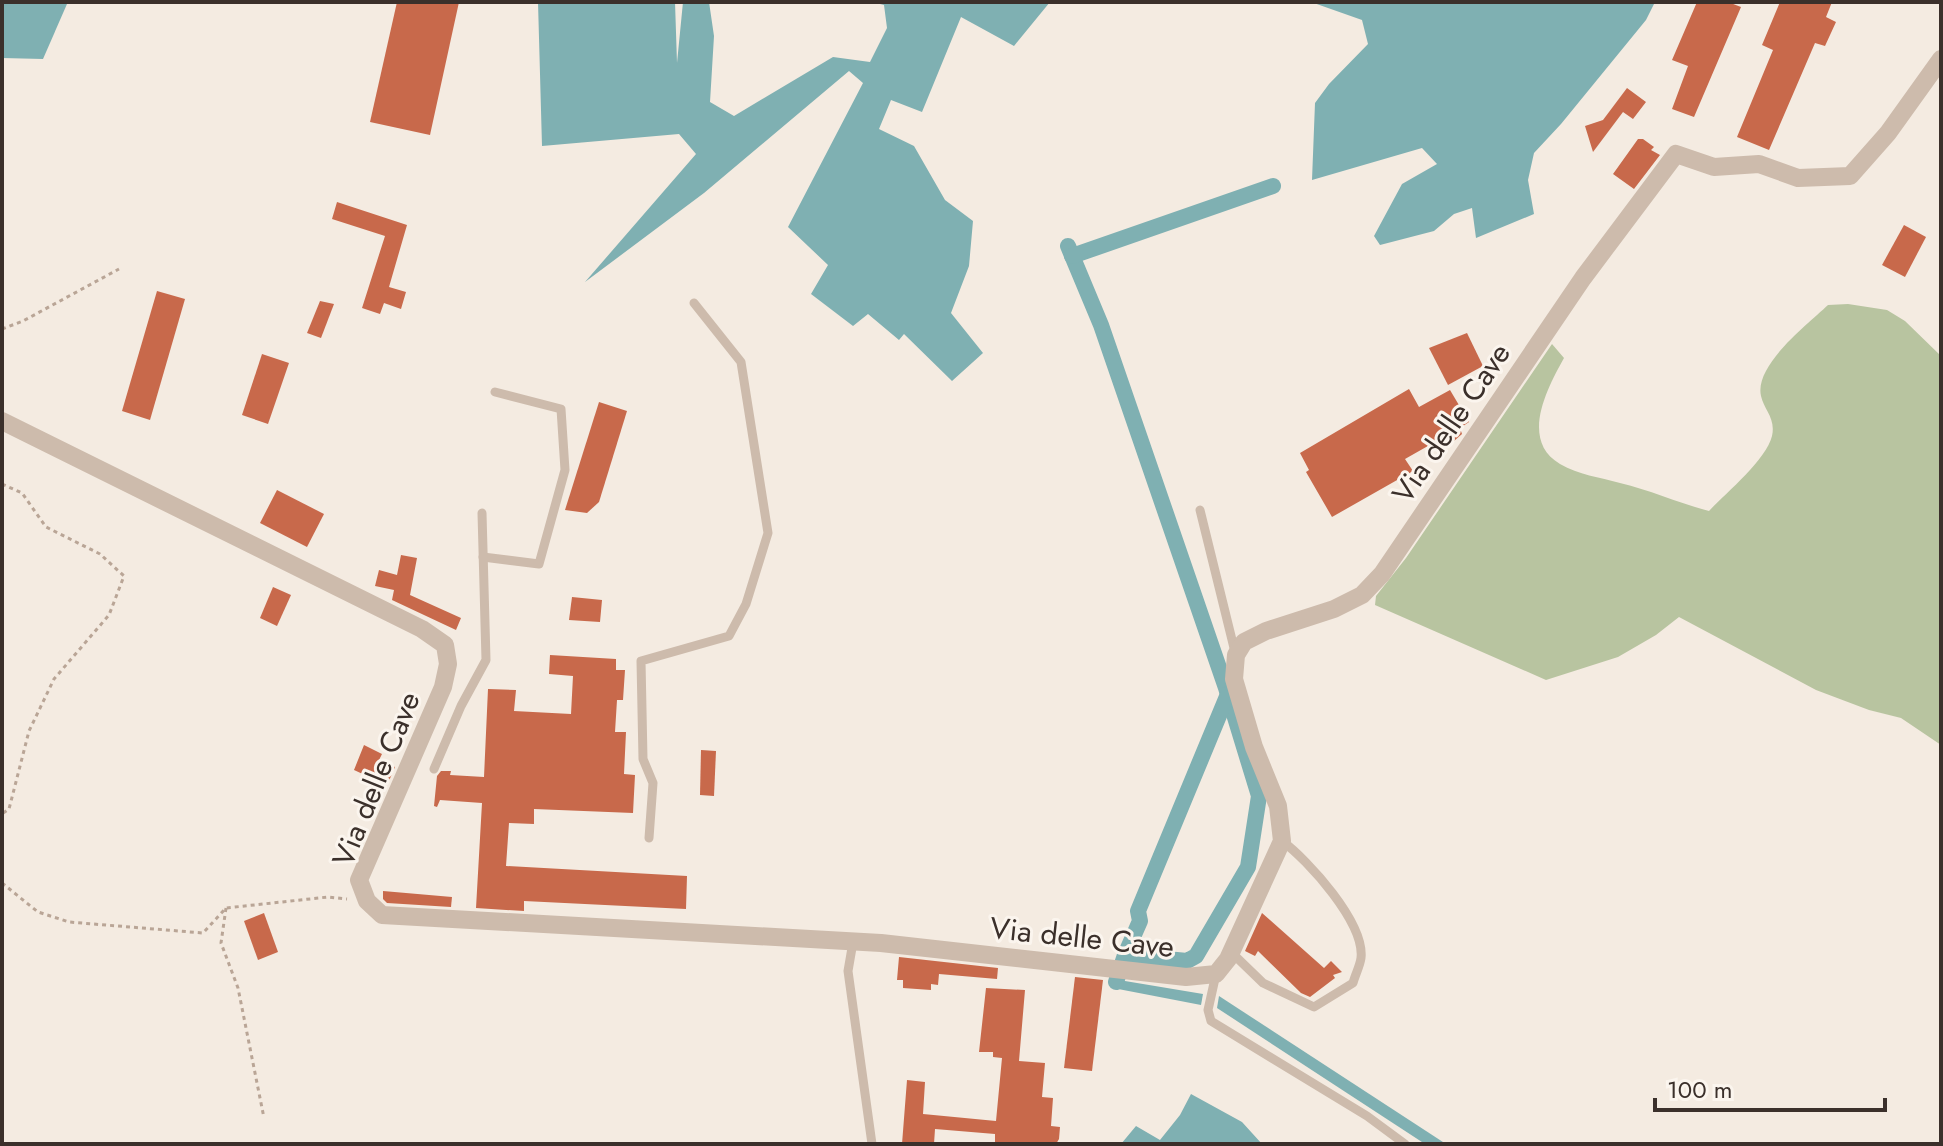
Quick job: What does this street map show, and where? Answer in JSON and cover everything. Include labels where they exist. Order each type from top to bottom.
[{"type":"street","name":"Via delle Cave","points":[[1236,655],[1244,642],[1266,631],[1334,609],[1362,595],[1382,574],[1583,278],[1676,154],[1714,167],[1759,164],[1798,178],[1850,176],[1888,133],[1941,59]]},
{"type":"street","name":"Via delle Cave","points":[[2,421],[422,629],[445,645],[448,664],[443,687],[359,880],[367,901],[382,915],[853,942],[1186,977],[1216,974],[1231,952],[1282,841]]},
{"type":"street","points":[[1236,655],[1234,679],[1254,747],[1278,806],[1282,841]]},
{"type":"lane","points":[[649,838],[653,783],[643,759],[641,661],[729,636],[746,604],[768,533],[741,362],[694,303]]},
{"type":"lane","points":[[483,557],[539,564],[565,470],[561,409],[495,392]]},
{"type":"lane","points":[[1200,510],[1236,655]]},
{"type":"lane","points":[[434,769],[461,706],[486,660],[482,513]]},
{"type":"lane","points":[[1231,952],[1263,983],[1314,1007],[1353,983],[1361,956],[1353,923],[1300,854],[1282,841]]},
{"type":"lane","points":[[853,942],[848,971],[872,1144]]},
{"type":"lane","points":[[1216,974],[1208,1010],[1211,1021],[1367,1116],[1405,1144]]},
{"type":"path","points":[[2,329],[23,321],[119,269]]},
{"type":"path","points":[[2,484],[22,493],[46,527],[100,554],[124,576],[109,615],[54,679],[29,731],[9,809],[2,814]]},
{"type":"path","points":[[2,883],[38,912],[69,922],[203,933],[226,908],[328,897],[367,901]]},
{"type":"path","points":[[226,908],[221,943],[238,988],[264,1118]]},
{"type":"green space","points":[[1848,304],[1887,310],[1905,321],[1941,356],[1941,745],[1901,718],[1869,710],[1816,690],[1679,617],[1656,635],[1618,657],[1546,680],[1375,605],[1376,596],[1406,558],[1552,344],[1564,358],[1541,413],[1541,441],[1548,454],[1574,471],[1709,511],[1754,465],[1772,436],[1771,419],[1762,401],[1761,384],[1774,359],[1828,305]]},
{"type":"water","points":[[2,2],[67,4],[43,59],[2,58]]},
{"type":"water","points":[[538,2],[675,2],[677,63],[683,2],[709,2],[714,36],[710,102],[734,116],[833,57],[870,62],[887,28],[884,5],[872,2],[1050,2],[1014,46],[961,17],[922,112],[891,100],[879,129],[914,146],[945,200],[973,221],[969,266],[951,313],[983,353],[952,381],[904,334],[899,340],[868,314],[853,326],[811,294],[828,265],[788,227],[863,83],[849,71],[704,193],[585,282],[696,154],[679,134],[542,146]]},
{"type":"water","points":[[1311,2],[1655,2],[1646,20],[1534,153],[1528,180],[1534,214],[1476,238],[1472,208],[1454,214],[1434,231],[1380,245],[1374,236],[1402,184],[1437,164],[1422,148],[1312,180],[1315,103],[1368,44],[1362,20]]},
{"type":"water","points":[[1113,979],[1203,994],[1201,1005],[1113,988]]},
{"type":"water","points":[[1219,996],[1446,1144],[1425,1144],[1217,1008]]},
{"type":"water","points":[[1191,1094],[1242,1122],[1262,1144],[1121,1144],[1136,1126],[1160,1140],[1180,1115]]},
{"type":"building","points":[[397,2],[459,2],[430,135],[370,122]]},
{"type":"building","points":[[1697,2],[1728,2],[1741,7],[1694,117],[1672,109],[1688,66],[1672,60]]},
{"type":"building","points":[[1780,2],[1832,2],[1826,17],[1836,22],[1825,46],[1815,43],[1769,150],[1737,137],[1773,50],[1762,45]]},
{"type":"building","points":[[1627,88],[1646,102],[1633,119],[1623,112],[1593,152],[1585,126],[1603,120]]},
{"type":"building","points":[[1638,139],[1654,147],[1651,150],[1660,155],[1634,189],[1613,174]]},
{"type":"building","points":[[337,202],[407,225],[389,287],[406,292],[401,309],[384,303],[380,314],[362,308],[385,236],[332,219]]},
{"type":"building","points":[[1904,225],[1926,237],[1905,277],[1882,265]]},
{"type":"building","points":[[157,291],[185,299],[150,420],[122,411]]},
{"type":"building","points":[[320,301],[334,304],[321,338],[307,333]]},
{"type":"building","points":[[1467,333],[1483,366],[1448,385],[1429,348]]},
{"type":"building","points":[[262,354],[289,363],[268,424],[242,415]]},
{"type":"building","points":[[1409,389],[1419,407],[1450,390],[1469,422],[1460,428],[1462,434],[1454,441],[1449,434],[1405,459],[1413,471],[1332,517],[1306,472],[1309,470],[1300,453]]},
{"type":"building","points":[[599,402],[627,411],[599,502],[587,513],[565,510]]},
{"type":"building","points":[[277,490],[324,514],[307,547],[260,523]]},
{"type":"building","points":[[401,555],[417,558],[410,595],[461,618],[456,630],[392,600],[394,590],[375,586],[379,570],[397,575]]},
{"type":"building","points":[[273,587],[291,595],[277,626],[260,618]]},
{"type":"building","points":[[572,597],[602,600],[600,622],[569,620]]},
{"type":"building","points":[[550,655],[616,659],[616,670],[625,670],[623,700],[617,700],[615,732],[626,732],[624,774],[635,775],[633,813],[534,809],[534,824],[509,823],[506,866],[687,876],[686,909],[524,901],[524,911],[476,908],[482,803],[440,800],[437,807],[434,806],[437,776],[441,771],[451,771],[450,775],[484,777],[488,689],[516,690],[514,711],[571,714],[573,676],[549,674]]},
{"type":"building","points":[[364,745],[382,754],[379,760],[395,767],[385,790],[364,782],[367,776],[354,770]]},
{"type":"building","points":[[701,750],[716,751],[714,796],[700,795]]},
{"type":"building","points":[[383,891],[452,897],[451,907],[387,903],[383,899]]},
{"type":"building","points":[[264,913],[278,952],[258,960],[244,921]]},
{"type":"building","points":[[1262,913],[1324,968],[1331,961],[1342,972],[1333,975],[1335,978],[1310,997],[1301,993],[1258,951],[1255,956],[1245,951]]},
{"type":"building","points":[[899,957],[998,968],[997,979],[939,974],[938,985],[931,984],[931,990],[903,988],[903,980],[897,980]]},
{"type":"building","points":[[1075,977],[1103,980],[1092,1071],[1064,1068]]},
{"type":"building","points":[[986,988],[1025,990],[1019,1061],[1045,1063],[1042,1097],[1053,1098],[1051,1126],[1060,1127],[1059,1139],[1056,1144],[995,1144],[995,1134],[935,1129],[934,1144],[902,1144],[907,1080],[925,1082],[923,1114],[996,1121],[1002,1058],[993,1057],[993,1052],[979,1052]]},
{"type":"waterway","points":[[1072,256],[1273,186]]},
{"type":"waterway","points":[[1068,246],[1101,325],[1226,688],[1259,796],[1248,867],[1196,956],[1187,961],[1125,955],[1116,982]]},
{"type":"waterway","points":[[1125,955],[1140,921],[1138,911],[1228,694]]}]
